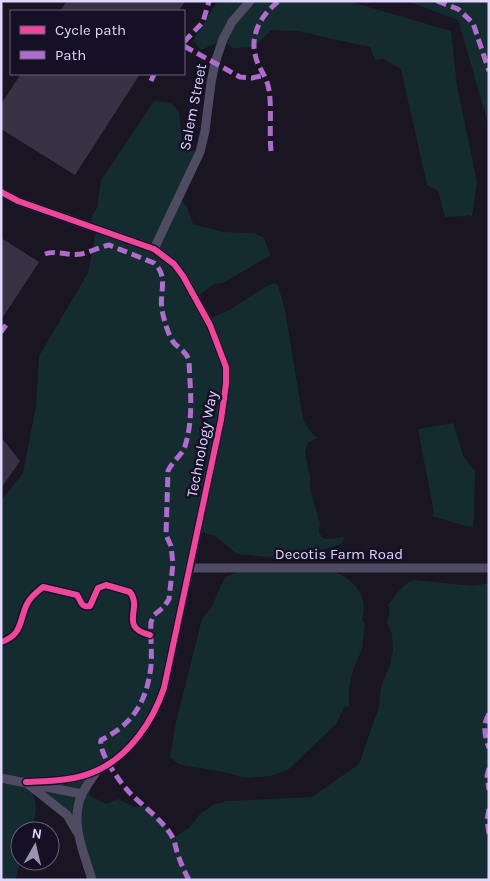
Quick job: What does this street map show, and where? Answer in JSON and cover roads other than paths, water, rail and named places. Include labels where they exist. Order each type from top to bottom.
[{"type":"street","name":"Salem Street","points":[[154,249],[200,152],[215,64],[224,39],[232,22],[250,1]]},
{"type":"street","name":"Technology Way","points":[[1,192],[18,201],[154,249],[174,264],[183,276],[210,325],[226,367],[226,384],[221,420],[160,699],[143,730],[133,742],[111,763],[97,771]]},
{"type":"street","name":"Decotis Farm Road","points":[[189,568],[489,568]]},
{"type":"street","points":[[26,782],[66,780],[97,771]]},
{"type":"street","points":[[77,832],[78,808],[82,794],[97,771]]},
{"type":"street","points":[[1,778],[82,794]]},
{"type":"street","points":[[26,782],[66,815],[77,832],[92,880]]}]
